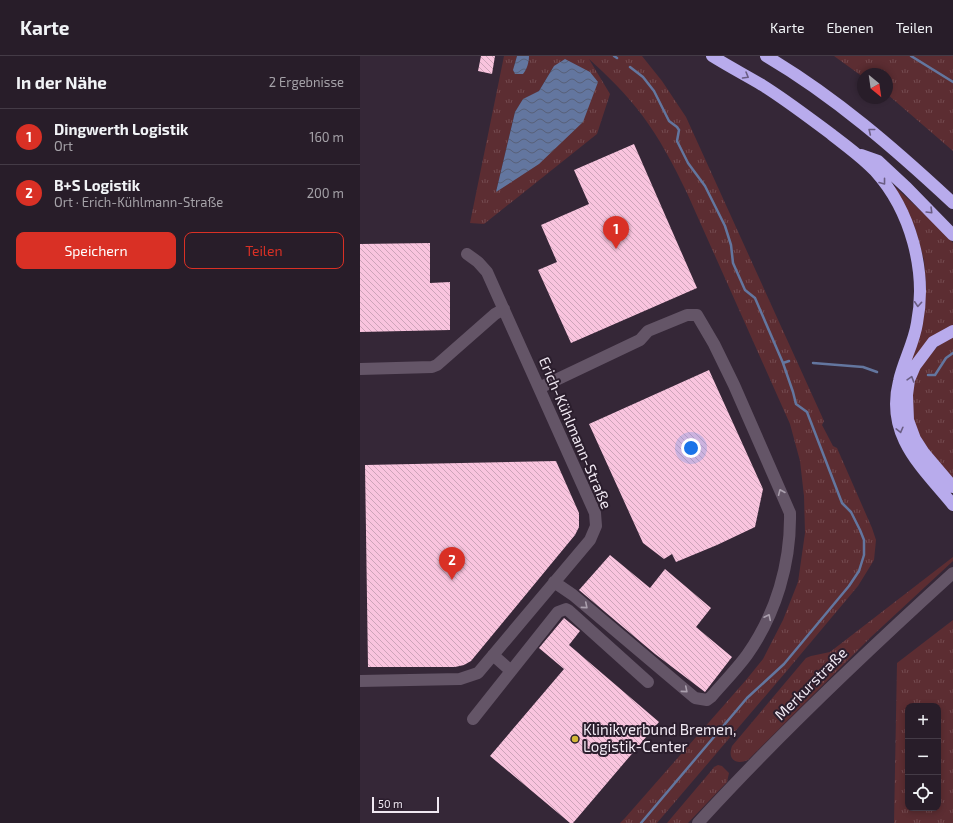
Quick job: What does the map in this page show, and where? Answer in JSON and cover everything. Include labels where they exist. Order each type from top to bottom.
[{"type":"highway","points":[[712,56],[762,85],[802,112],[875,170],[890,191],[912,236],[920,281],[917,324],[896,393],[898,421],[902,437],[918,465],[953,505]]},
{"type":"highway","points":[[766,56],[874,132],[953,203]]},
{"type":"highway","points":[[856,154],[878,161],[953,234]]},
{"type":"highway","points":[[953,331],[933,342],[915,366],[909,380],[907,395],[908,420],[915,439],[924,453],[953,487]]},
{"type":"street","name":"Erich-Kühlmann-Straße","points":[[360,681],[460,679],[478,673],[590,540],[596,526],[595,513],[487,272],[478,262],[466,254]]},
{"type":"street","points":[[360,370],[432,367],[495,314],[504,309]]},
{"type":"street","points":[[539,388],[640,340],[648,331],[687,315],[697,315],[714,344],[734,385],[790,513],[790,528],[783,579],[772,608],[760,634],[747,654],[707,700],[695,698],[573,595],[554,582]]},
{"type":"street","name":"Merkurstraße","points":[[698,823],[742,775],[861,658],[953,573]]},
{"type":"street","points":[[473,719],[558,612],[566,609],[648,682]]},
{"type":"street","points":[[493,654],[511,671]]},
{"type":"green space","points":[[504,56],[517,56],[514,66],[525,71],[529,56],[642,56],[662,81],[686,117],[824,421],[822,425],[833,446],[837,448],[876,540],[874,560],[858,586],[657,823],[620,823],[763,659],[783,620],[798,582],[805,533],[804,496],[800,461],[790,424],[687,193],[666,153],[649,124],[636,107],[589,59],[610,94],[597,134],[484,224],[470,223]],"holes":[[[554,66],[496,192],[515,112],[523,100],[539,91]]]},
{"type":"green space","points":[[834,56],[953,56],[953,151],[893,99],[893,68],[857,68],[857,73]]},
{"type":"green space","points":[[893,185],[953,243],[953,327],[909,371],[926,288],[924,260],[915,228],[904,203]]},
{"type":"green space","points":[[953,337],[953,482],[924,448],[909,407],[913,381],[925,360],[943,341]]},
{"type":"green space","points":[[953,557],[953,561],[871,637],[748,760],[740,762],[732,758],[732,746],[806,658],[830,652]]},
{"type":"green space","points":[[953,620],[953,823],[894,823],[897,663]]},
{"type":"green space","points":[[718,765],[722,766],[729,773],[727,782],[688,823],[667,823],[714,767]]},
{"type":"water","points":[[517,56],[529,56],[528,65],[523,74],[515,74],[513,70]]},
{"type":"water","points":[[565,59],[590,72],[598,82],[583,122],[539,164],[496,192],[515,112],[523,99],[539,91],[554,66]]},
{"type":"building","points":[[481,56],[495,56],[492,74],[478,71]]},
{"type":"building","points":[[634,144],[697,288],[571,343],[538,270],[557,262],[541,225],[589,204],[574,170]]},
{"type":"building","points":[[430,243],[430,283],[450,282],[450,330],[360,332],[360,244]]},
{"type":"building","points":[[709,370],[763,489],[755,527],[676,562],[672,554],[664,559],[643,543],[589,424]]},
{"type":"building","points":[[556,461],[579,513],[579,527],[575,535],[471,661],[464,665],[455,667],[368,667],[365,465]]},
{"type":"building","points":[[610,555],[650,588],[665,569],[711,608],[696,627],[732,657],[705,692],[655,654],[579,590]]},
{"type":"building","name":"Klinikverbund Bremen, Logistik-Center","points":[[564,618],[580,631],[569,645],[659,722],[573,823],[570,823],[490,756],[564,669],[539,648]]},
{"type":"waterway","points":[[911,56],[953,82]]},
{"type":"waterway","points":[[630,67],[643,77],[654,91],[669,121],[679,130],[677,141],[688,163],[705,186],[725,226],[731,245],[733,263],[745,290],[755,298],[783,363],[796,404],[807,412],[842,503],[851,512],[864,540],[864,555],[859,571],[849,586],[784,664],[747,698],[641,823]]},
{"type":"waterway","points":[[928,375],[935,375],[946,358],[953,353]]},
{"type":"waterway","points":[[783,363],[789,361]]},
{"type":"waterway","points":[[813,363],[863,367],[877,372]]},
{"type":"place","name":"Dingwerth Logistik","points":[[616,249]]},
{"type":"place","name":"B+S Logistik","points":[[452,580]]},
{"type":"place","name":"Klinikverbund Bremen, Logistik-Center","points":[[575,739]]}]
